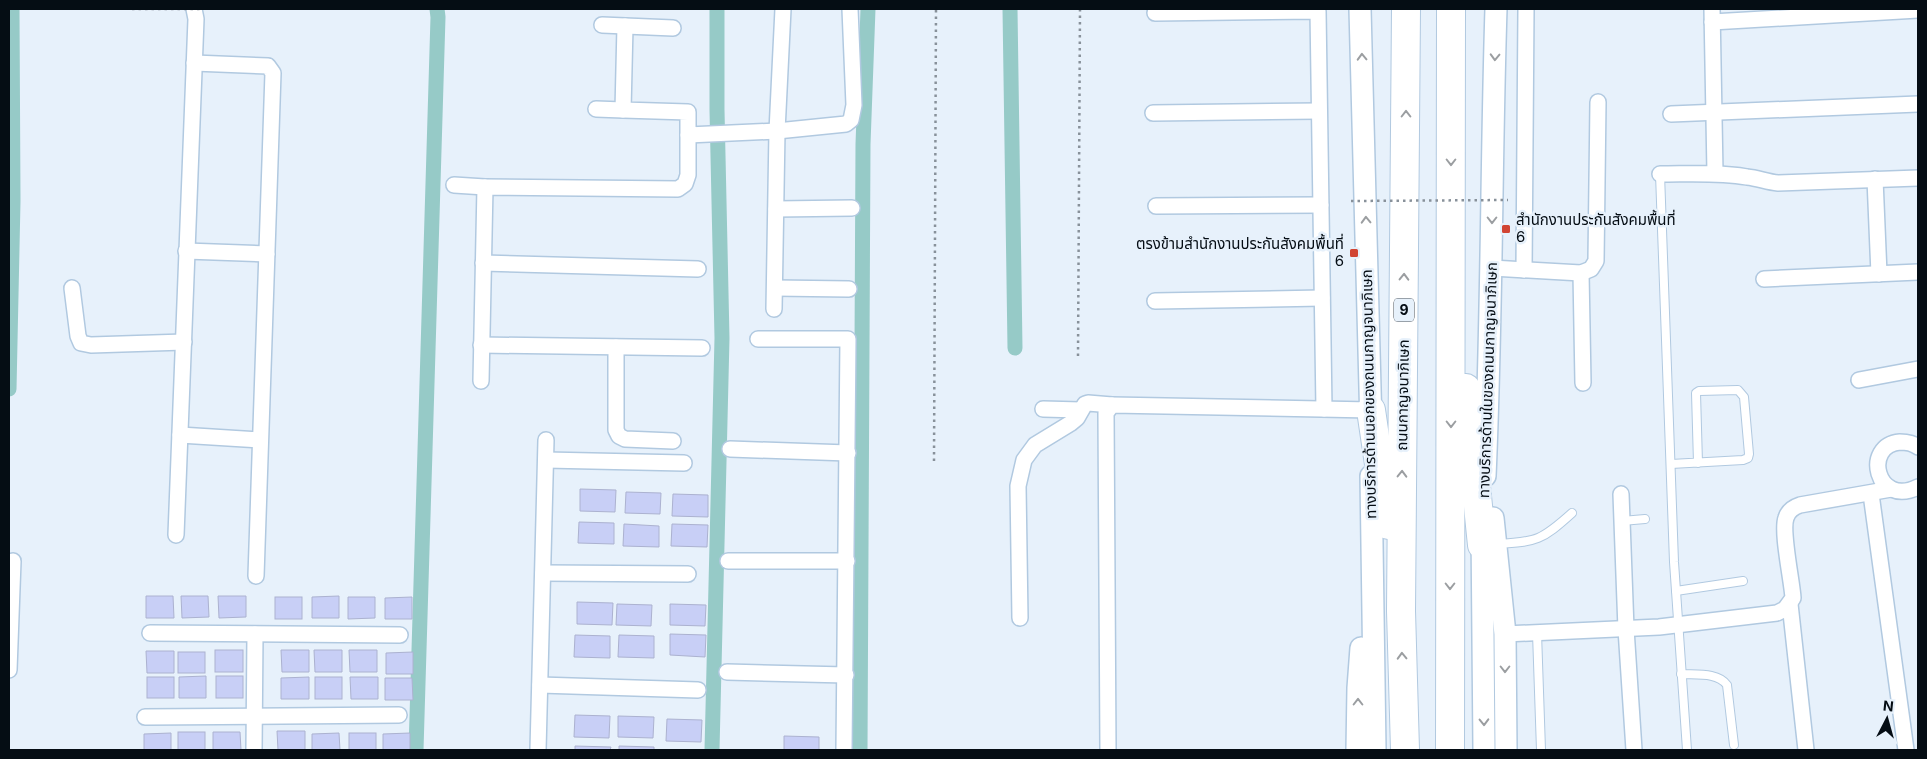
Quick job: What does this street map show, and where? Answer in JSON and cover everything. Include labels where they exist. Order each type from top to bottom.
[{"type":"highway","name":"ถนนกาญจนาภิเษก","points":[[1404,750],[1401,610],[1406,9]]},
{"type":"highway","points":[[1450,750],[1451,9]]},
{"type":"highway","points":[[1451,235],[1489,545]]},
{"type":"highway","points":[[1371,410],[1401,610]]},
{"type":"main road","name":"ทางบริการด้านนอกของถนนกาญจนาภิเษก","points":[[1360,9],[1371,410],[1375,750]]},
{"type":"main road","name":"ทางบริการด้านในของถนนกาญจนาภิเษก","points":[[1484,750],[1489,545],[1485,464],[1492,268],[1493,98],[1496,9]]},
{"type":"main road","points":[[1358,750],[1358,688],[1371,531]]},
{"type":"main road","points":[[1489,545],[1505,634],[1506,750]]},
{"type":"street","points":[[176,535],[196,9]]},
{"type":"street","points":[[774,309],[777,131],[783,9]]},
{"type":"street","points":[[694,135],[777,131],[846,124],[852,120],[854,105],[850,9]]},
{"type":"street","points":[[1524,270],[1526,9]]},
{"type":"street","points":[[1155,13],[1318,10],[1320,28],[1319,111],[1324,409]]},
{"type":"street","points":[[1715,173],[1712,15],[1918,10]]},
{"type":"street","points":[[602,25],[674,28]]},
{"type":"street","points":[[623,110],[625,26]]},
{"type":"street","points":[[194,63],[268,66],[273,73],[256,576]]},
{"type":"street","points":[[1492,268],[1580,273],[1591,269],[1596,261],[1598,102]]},
{"type":"street","points":[[1671,114],[1918,104]]},
{"type":"street","points":[[454,185],[678,189],[685,184],[694,135],[688,112],[596,109]]},
{"type":"street","points":[[1153,114],[1319,111]]},
{"type":"street","points":[[1660,174],[1715,173],[1778,183],[1918,178]]},
{"type":"street","points":[[1875,179],[1879,274]]},
{"type":"street","points":[[481,381],[485,187]]},
{"type":"street","points":[[1156,206],[1321,205]]},
{"type":"street","points":[[776,209],[852,208]]},
{"type":"street","points":[[186,251],[267,254]]},
{"type":"street","points":[[483,263],[698,269]]},
{"type":"street","points":[[1764,279],[1918,272]]},
{"type":"street","points":[[1580,273],[1583,383]]},
{"type":"street","points":[[72,288],[78,336],[81,343],[91,345],[184,342]]},
{"type":"street","points":[[775,288],[848,288]]},
{"type":"street","points":[[1155,301],[1322,298]]},
{"type":"street","points":[[758,339],[848,339],[844,750]]},
{"type":"street","points":[[481,345],[702,348]]},
{"type":"street","points":[[616,347],[616,430],[619,436],[625,439],[673,441]]},
{"type":"street","points":[[1859,380],[1918,369]]},
{"type":"street","points":[[1020,618],[1018,486],[1024,460],[1035,445],[1077,418],[1085,404],[1371,410]]},
{"type":"street","points":[[1108,750],[1106,413],[1112,405]]},
{"type":"street","points":[[1043,409],[1081,410]]},
{"type":"street","points":[[180,435],[260,440]]},
{"type":"street","points":[[538,750],[546,440]]},
{"type":"street","points":[[1918,447],[1905,442],[1895,442],[1886,448],[1880,456],[1877,466],[1879,475],[1891,489],[1900,492],[1910,491],[1918,487]]},
{"type":"street","points":[[730,449],[848,453]]},
{"type":"street","points":[[546,460],[684,463]]},
{"type":"street","points":[[1505,634],[1678,625],[1776,613],[1785,609],[1793,598],[1785,526],[1788,513],[1800,505],[1891,489]]},
{"type":"street","points":[[1621,494],[1626,629],[1634,750]]},
{"type":"street","points":[[1871,494],[1906,750]]},
{"type":"street","points":[[728,561],[847,562]]},
{"type":"street","points":[[9,670],[13,562]]},
{"type":"street","points":[[543,573],[688,574]]},
{"type":"street","points":[[1790,604],[1806,750]]},
{"type":"street","points":[[150,633],[400,634]]},
{"type":"street","points":[[254,750],[255,634]]},
{"type":"street","points":[[727,672],[846,675]]},
{"type":"street","points":[[540,685],[698,690]]},
{"type":"street","points":[[145,717],[399,715]]},
{"type":"lane","points":[[1660,174],[1676,591],[1686,750]]},
{"type":"lane","points":[[1671,464],[1698,463],[1743,460],[1748,458],[1744,396],[1738,390],[1699,391],[1696,393],[1698,463]]},
{"type":"lane","points":[[1489,545],[1540,539],[1572,512]]},
{"type":"lane","points":[[1622,521],[1645,519]]},
{"type":"lane","points":[[1676,591],[1743,581]]},
{"type":"lane","points":[[1536,633],[1541,750]]},
{"type":"lane","points":[[1681,674],[1717,677],[1728,685],[1734,745]]},
{"type":"path","points":[[132,9],[196,9]]},
{"type":"path","points":[[934,461],[936,9]]},
{"type":"path","points":[[1078,356],[1080,9]]},
{"type":"path","points":[[1351,201],[1508,200]]},
{"type":"building","points":[[580,489],[616,490],[615,512],[580,511]]},
{"type":"building","points":[[626,492],[661,493],[660,514],[625,513]]},
{"type":"building","points":[[673,494],[708,495],[708,517],[672,516]]},
{"type":"building","points":[[579,522],[614,523],[614,544],[578,543]]},
{"type":"building","points":[[624,524],[659,526],[659,547],[623,546]]},
{"type":"building","points":[[672,524],[708,525],[707,547],[671,546]]},
{"type":"building","points":[[146,596],[173,596],[174,618],[146,618]]},
{"type":"building","points":[[181,596],[208,596],[209,617],[182,618]]},
{"type":"building","points":[[218,596],[246,596],[246,617],[219,618]]},
{"type":"building","points":[[339,596],[339,618],[312,618],[312,597]]},
{"type":"building","points":[[275,597],[302,597],[302,619],[275,619]]},
{"type":"building","points":[[348,597],[375,597],[375,618],[348,619]]},
{"type":"building","points":[[412,597],[412,619],[385,619],[385,598]]},
{"type":"building","points":[[577,602],[613,603],[612,625],[577,624]]},
{"type":"building","points":[[617,604],[652,605],[651,626],[616,625]]},
{"type":"building","points":[[670,604],[706,605],[705,626],[670,625]]},
{"type":"building","points":[[670,634],[706,635],[705,657],[670,655]]},
{"type":"building","points":[[575,635],[610,636],[610,658],[574,657]]},
{"type":"building","points":[[619,635],[654,636],[654,658],[618,657]]},
{"type":"building","points":[[215,650],[243,650],[243,672],[215,672]]},
{"type":"building","points":[[281,650],[309,650],[309,672],[282,672]]},
{"type":"building","points":[[314,650],[342,650],[342,672],[315,672]]},
{"type":"building","points":[[349,650],[377,650],[377,672],[350,672]]},
{"type":"building","points":[[146,651],[174,651],[174,673],[147,673]]},
{"type":"building","points":[[178,652],[205,652],[205,673],[178,673]]},
{"type":"building","points":[[413,652],[413,674],[386,674],[386,653]]},
{"type":"building","points":[[206,676],[206,698],[179,698],[179,677]]},
{"type":"building","points":[[216,676],[243,676],[243,698],[216,698]]},
{"type":"building","points":[[147,677],[174,677],[174,698],[147,698]]},
{"type":"building","points":[[309,677],[309,699],[281,699],[281,678]]},
{"type":"building","points":[[315,677],[342,677],[342,699],[315,699]]},
{"type":"building","points":[[350,677],[378,677],[378,699],[351,699]]},
{"type":"building","points":[[385,678],[412,678],[413,700],[385,700]]},
{"type":"building","points":[[575,715],[610,716],[609,738],[574,737]]},
{"type":"building","points":[[618,716],[654,717],[653,738],[618,737]]},
{"type":"building","points":[[667,719],[702,720],[701,742],[666,741]]},
{"type":"building","points":[[277,731],[305,731],[305,750],[278,750]]},
{"type":"building","points":[[178,732],[205,732],[205,750],[178,750]]},
{"type":"building","points":[[213,732],[240,732],[241,750],[213,750]]},
{"type":"building","points":[[171,733],[171,750],[144,750],[144,734]]},
{"type":"building","points":[[339,733],[340,750],[312,750],[312,734]]},
{"type":"building","points":[[349,733],[376,733],[376,750],[349,750]]},
{"type":"building","points":[[410,733],[410,750],[383,750],[383,734]]},
{"type":"building","points":[[784,736],[819,737],[819,750],[784,750]]},
{"type":"building","points":[[575,746],[611,747],[610,750],[575,750]]},
{"type":"building","points":[[619,746],[654,747],[654,750],[619,750]]},
{"type":"waterway","points":[[9,389],[13,201],[12,9]]},
{"type":"waterway","points":[[416,750],[437,9]]},
{"type":"waterway","points":[[712,750],[722,338],[717,110],[717,9]]},
{"type":"waterway","points":[[860,750],[863,144],[868,9]]},
{"type":"waterway","points":[[1010,9],[1015,348]]},
{"type":"place","name":"สำนักงานประกันสังคมพื้นที่ 6","points":[[1506,229]]},
{"type":"place","name":"ตรงข้ามสำนักงานประกันสังคมพื้นที่ 6","points":[[1354,253]]}]
